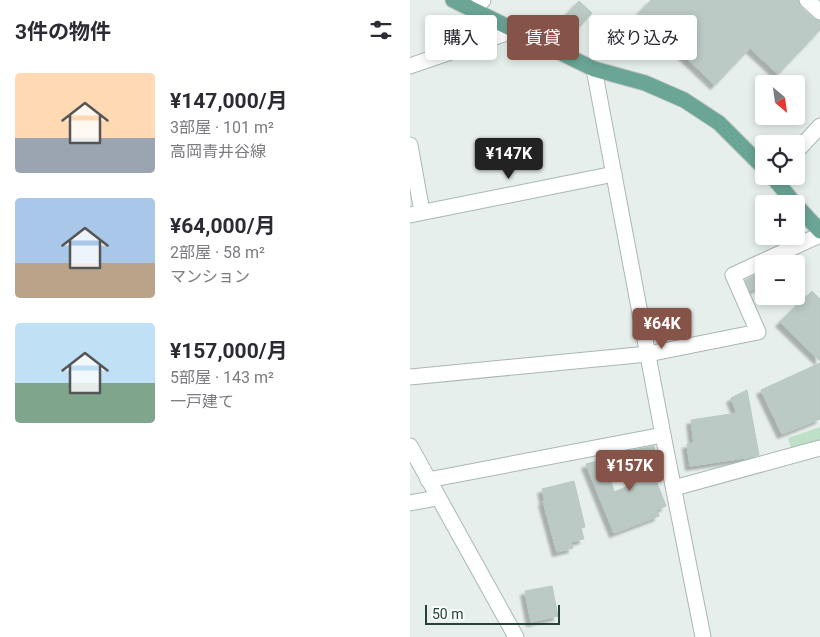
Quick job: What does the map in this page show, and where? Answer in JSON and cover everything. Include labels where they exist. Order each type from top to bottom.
[{"type":"main road","points":[[453,0],[478,5],[507,24]]},
{"type":"main road","points":[[576,60],[594,69],[645,83],[684,100],[719,123],[755,159]]},
{"type":"main road","points":[[780,185],[788,195]]},
{"type":"main road","points":[[805,214],[820,231]]},
{"type":"street","points":[[807,0],[820,12]]},
{"type":"street","points":[[410,66],[507,33]]},
{"type":"street","points":[[594,69],[703,637]]},
{"type":"street","points":[[805,142],[820,126]]},
{"type":"street","points":[[410,145],[416,214],[614,174]]},
{"type":"street","points":[[410,377],[648,354],[758,332],[733,275],[820,235]]},
{"type":"street","points":[[428,480],[663,435]]},
{"type":"street","points":[[410,446],[437,498],[516,637]]},
{"type":"street","points":[[674,488],[820,448]]},
{"type":"street","points":[[410,503],[437,498]]},
{"type":"green space","points":[[820,427],[820,444],[793,454],[788,438]]},
{"type":"building","points":[[651,0],[798,0],[801,7],[814,19],[820,21],[820,30],[778,74],[750,48],[715,85],[689,60],[697,60],[697,15],[638,15]]},
{"type":"building","points":[[579,1],[592,13],[579,27],[579,15],[566,15]]},
{"type":"building","points":[[755,275],[755,289],[750,291],[745,280]]},
{"type":"building","points":[[812,291],[820,299],[820,361],[780,322],[798,305],[805,305],[805,298]]},
{"type":"building","points":[[820,363],[820,419],[782,434],[761,390]]},
{"type":"building","points":[[747,390],[759,455],[744,459],[690,466],[687,444],[694,443],[691,420],[737,413],[731,398]]},
{"type":"building","points":[[654,446],[658,467],[651,468],[666,506],[657,510],[659,516],[614,533],[586,464],[605,459],[614,492],[638,482],[634,450]]},
{"type":"building","points":[[574,481],[585,527],[581,528],[584,539],[571,542],[573,548],[557,552],[543,501],[545,501],[542,489]]},
{"type":"building","points":[[552,586],[558,616],[531,622],[525,591]]}]
